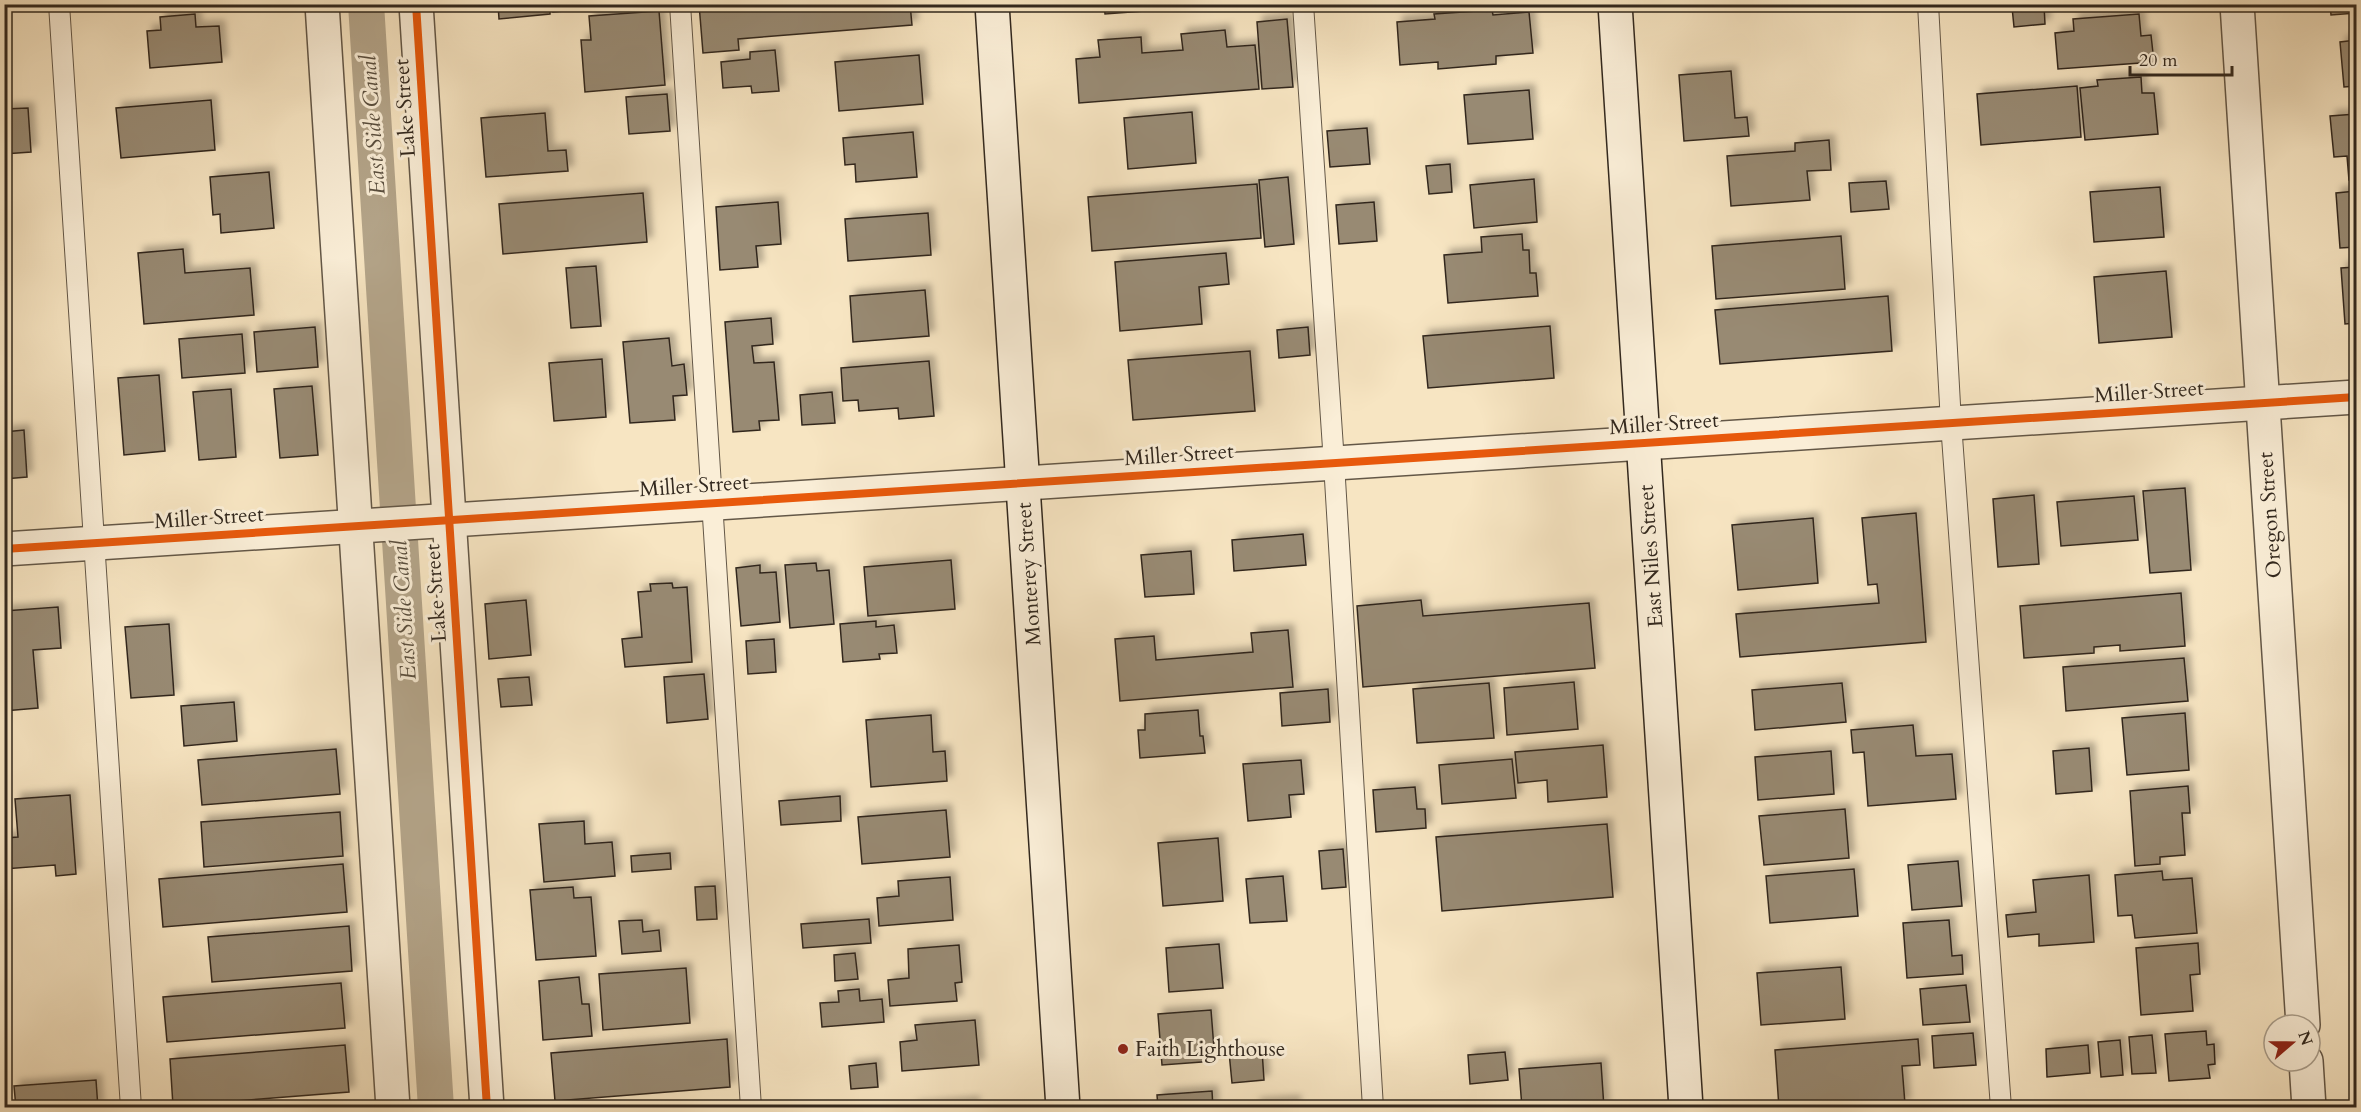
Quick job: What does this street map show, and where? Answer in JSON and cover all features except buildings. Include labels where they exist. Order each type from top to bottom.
[{"type":"street","points":[[322,4],[393,1107]]},
{"type":"street","name":"Lake Street","points":[[416,4],[487,1107]]},
{"type":"street","name":"Monterey Street","points":[[992,4],[1063,1107]]},
{"type":"street","name":"East Niles Street","points":[[1615,4],[1686,1107]]},
{"type":"street","name":"Oregon Street","points":[[2237,4],[2302,1013]]},
{"type":"street","name":"Miller Street","points":[[4,549],[2356,397]]},
{"type":"street","points":[[2307,1073],[2308,1107]]},
{"type":"lane","points":[[59,4],[131,1107]]},
{"type":"lane","points":[[680,4],[751,1107]]},
{"type":"lane","points":[[1303,4],[1334,463],[1373,1107]]},
{"type":"lane","points":[[1928,4],[1951,423],[2001,1107]]},
{"type":"waterway","name":"East Side Canal","points":[[366,4],[436,1108]]},
{"type":"cycle path","points":[[416,4],[487,1108]]},
{"type":"cycle path","points":[[4,549],[2356,397]]},
{"type":"place","name":"Faith Lighthouse","points":[[1123,1049]]}]
